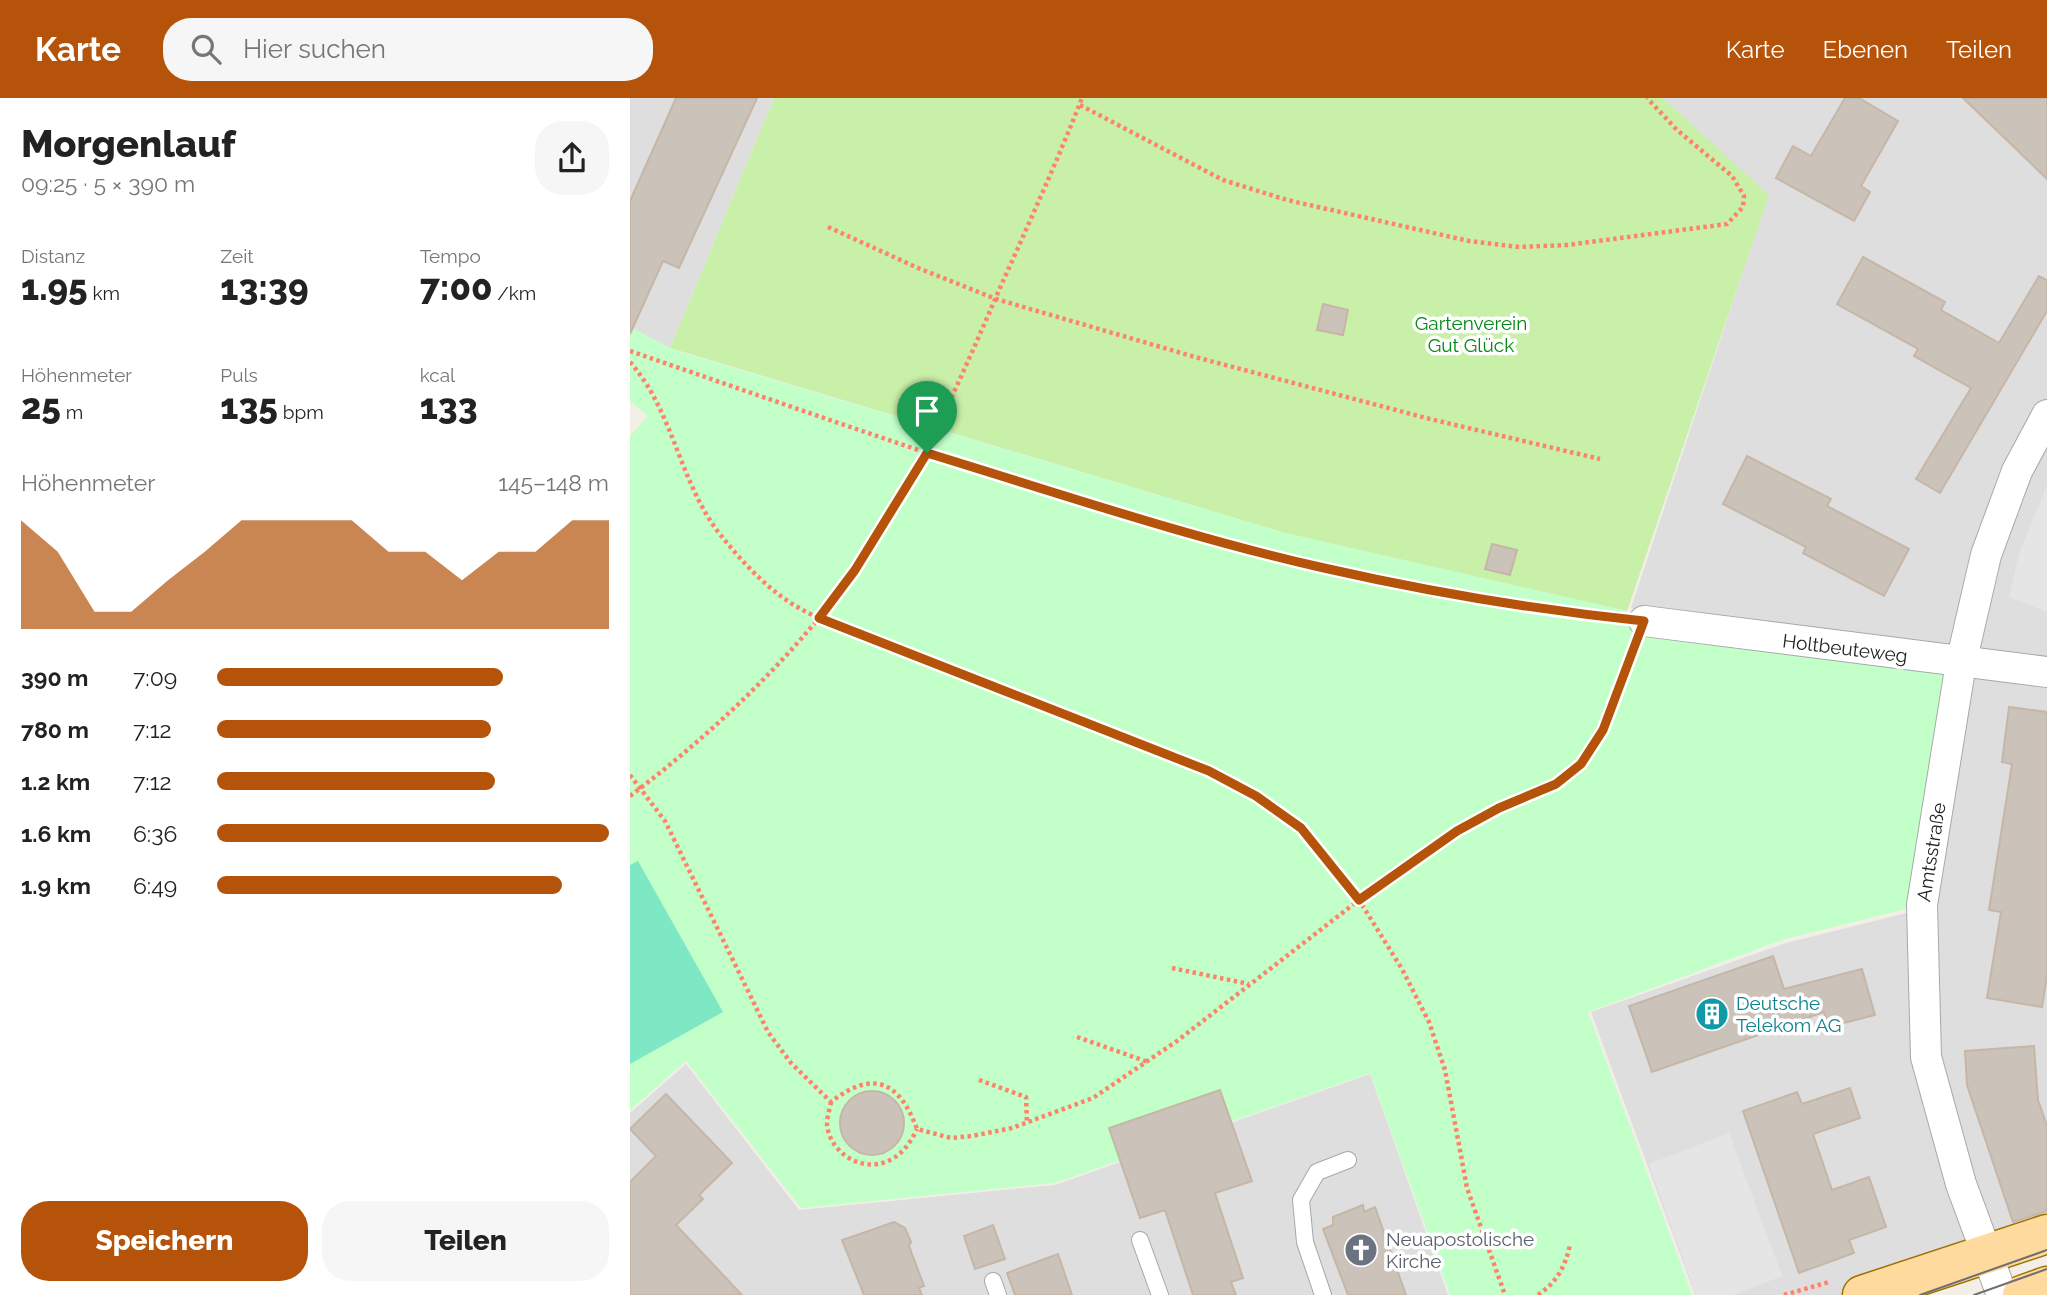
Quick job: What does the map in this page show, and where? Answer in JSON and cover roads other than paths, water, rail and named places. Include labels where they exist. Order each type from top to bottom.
[{"type":"main road","points":[[1862,1295],[2047,1234]]},
{"type":"main road","points":[[2022,1295],[2047,1286]]},
{"type":"street","name":"Amtsstraße","points":[[2001,1295],[1961,1184],[1926,1057],[1922,905],[1961,663],[1986,555],[2017,471],[2047,415]]},
{"type":"street","name":"Holtbeuteweg","points":[[1644,621],[2047,672]]},
{"type":"lane","points":[[1323,1295],[1305,1242],[1301,1200],[1317,1172],[1348,1160]]},
{"type":"lane","points":[[1140,1240],[1160,1295]]},
{"type":"tram line","points":[[1920,1295],[2047,1250]]},
{"type":"tram line","points":[[1974,1295],[2047,1269]]},
{"type":"place","name":"Deutsche Telekom AG","points":[[1712,1014]]},
{"type":"place","name":"Neuapostolische Kirche","points":[[1361,1250]]},
{"type":"park label","name":"Gartenverein Gut Glück","points":[[1471,334]]}]
